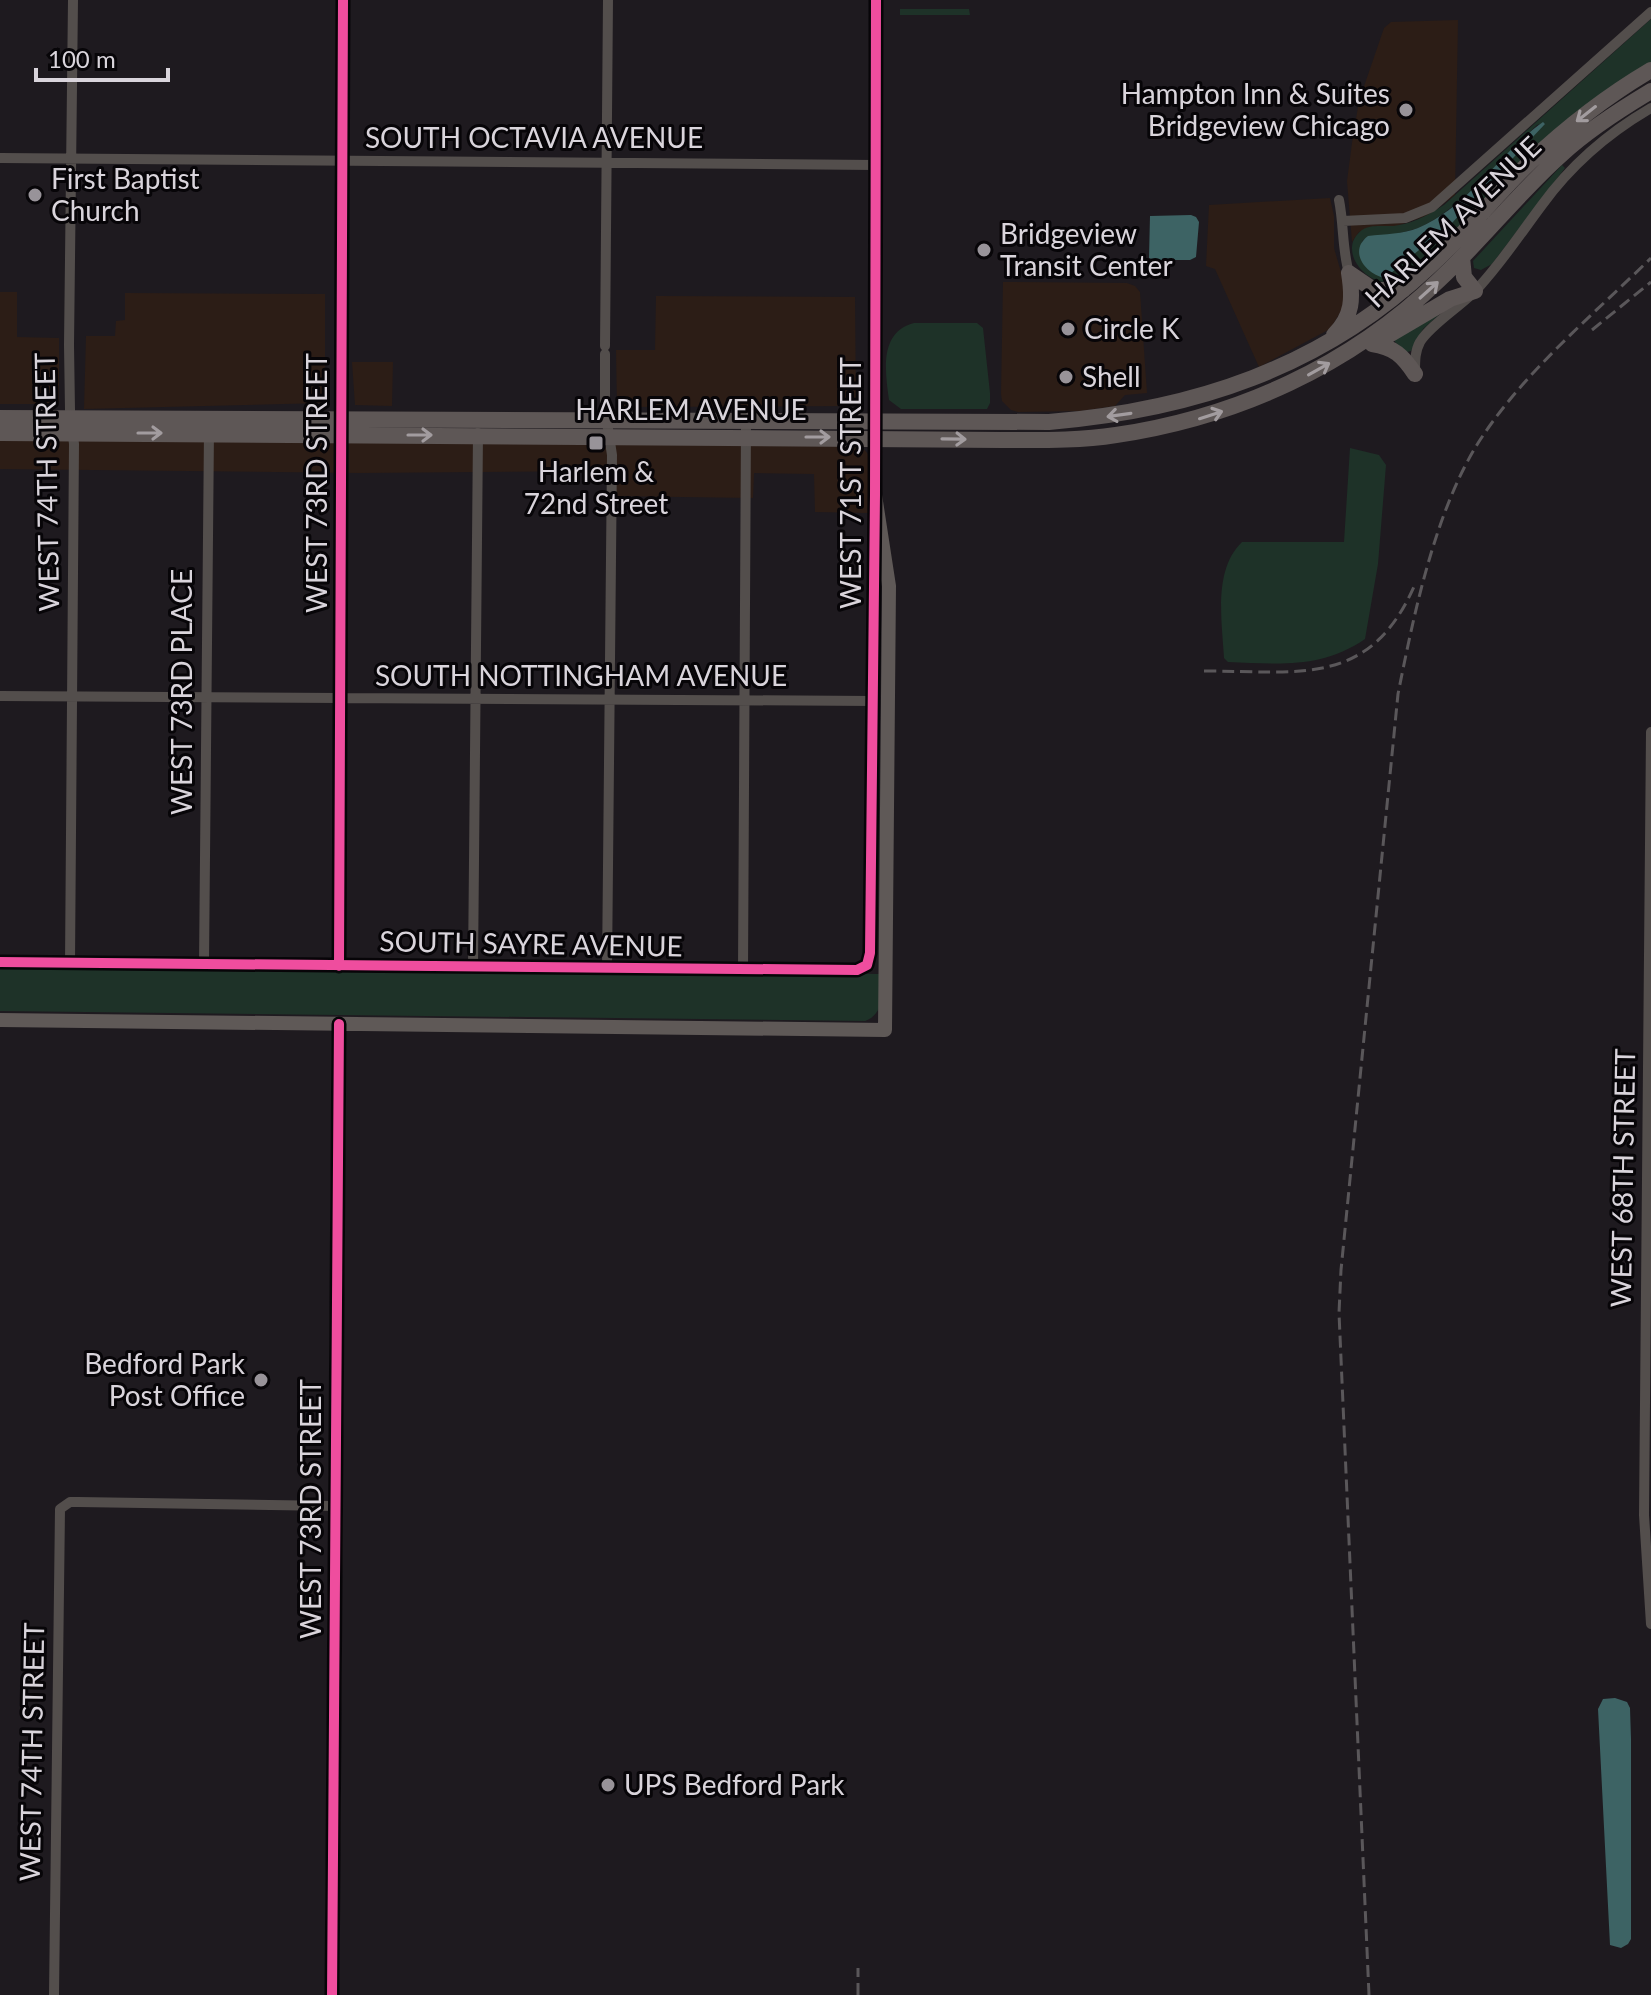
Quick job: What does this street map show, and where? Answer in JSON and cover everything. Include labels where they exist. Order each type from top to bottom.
[{"type":"main road","name":"HARLEM AVENUE","points":[[876,430],[1049,422],[1135,413],[1227,388],[1290,362],[1356,327],[1403,290],[1553,141],[1604,101],[1651,70]]},
{"type":"main road","name":"HARLEM AVENUE","points":[[0,433],[72,426],[746,429],[876,430],[1049,440],[1126,433],[1201,418],[1238,406],[1308,375],[1348,353],[1414,304],[1564,151],[1651,91]]},
{"type":"main road","points":[[1348,353],[1372,344],[1450,299],[1475,291],[1464,277],[1462,257]]},
{"type":"main road","points":[[1349,273],[1374,290],[1403,290]]},
{"type":"main road","points":[[1324,344],[1339,330],[1349,314],[1352,299],[1349,273]]},
{"type":"main road","points":[[1372,344],[1386,346],[1400,354],[1415,374]]},
{"type":"main road","name":"HARLEM AVENUE","points":[[0,418],[72,426]]},
{"type":"street","name":"WEST 74TH STREET","points":[[70,963],[74,444],[70,158],[73,0]]},
{"type":"street","name":"WEST 73RD STREET","points":[[339,966],[343,0]]},
{"type":"street","points":[[607,969],[612,455],[605,350],[608,0]]},
{"type":"street","name":"WEST 71ST STREET","points":[[867,965],[870,953],[876,430],[876,0]]},
{"type":"street","points":[[1343,221],[1405,218],[1432,207],[1651,12]]},
{"type":"street","points":[[1415,374],[1415,357],[1422,339],[1475,291],[1584,157],[1651,108]]},
{"type":"street","name":"SOUTH OCTAVIA AVENUE","points":[[0,158],[875,165]]},
{"type":"street","points":[[1339,200],[1343,248],[1349,273]]},
{"type":"street","name":"WEST 73RD PLACE","points":[[204,964],[209,426]]},
{"type":"street","points":[[473,967],[478,428]]},
{"type":"street","points":[[743,970],[746,429]]},
{"type":"street","name":"WEST 71ST STREET","points":[[339,1024],[885,1030],[889,586],[875,495]]},
{"type":"street","name":"SOUTH NOTTINGHAM AVENUE","points":[[0,696],[873,701]]},
{"type":"street","name":"WEST 68TH STREET","points":[[1651,732],[1644,1515],[1651,1624]]},
{"type":"street","name":"SOUTH SAYRE AVENUE","points":[[0,962],[743,970],[857,970],[867,965]]},
{"type":"street","points":[[0,1020],[339,1024]]},
{"type":"street","name":"WEST 73RD STREET","points":[[332,1995],[339,1024]]},
{"type":"street","name":"WEST 74TH STREET","points":[[54,1995],[60,1509],[70,1502],[335,1506]]},
{"type":"shaded area","points":[[1458,20],[1455,195],[1429,215],[1394,227],[1359,232],[1352,242],[1347,181],[1352,143],[1359,101],[1384,28],[1391,22]]},
{"type":"shaded area","points":[[1330,198],[1334,216],[1334,248],[1345,286],[1346,303],[1330,329],[1259,367],[1215,269],[1206,266],[1209,205]]},
{"type":"shaded area","points":[[1003,282],[1127,283],[1135,286],[1140,292],[1147,393],[1125,395],[1115,406],[1080,411],[1011,410],[1002,401],[1001,394]]},
{"type":"shaded area","points":[[0,292],[17,292],[17,337],[59,338],[59,404],[0,404]]},
{"type":"shaded area","points":[[125,293],[325,294],[325,403],[84,409],[86,336],[115,336],[116,321],[125,320]]},
{"type":"shaded area","points":[[656,296],[855,297],[856,406],[617,407],[616,350],[655,350]]},
{"type":"shaded area","points":[[352,362],[393,362],[392,406],[355,405]]},
{"type":"shaded area","points":[[0,439],[860,445],[868,454],[869,513],[815,512],[814,474],[754,473],[753,498],[608,496],[607,471],[359,473],[0,469]]},
{"type":"green space","points":[[900,9],[969,9],[970,15],[900,15]]},
{"type":"green space","points":[[1651,19],[1651,63],[1397,281],[1376,280],[1358,266],[1352,248],[1362,230],[1411,222],[1444,205]],"holes":[[[1545,123],[1452,223],[1385,277],[1359,251],[1363,240],[1418,228],[1449,209],[1537,125]]]},
{"type":"green space","points":[[1562,165],[1565,168],[1492,264],[1481,270],[1474,268],[1473,261]]},
{"type":"green space","points":[[1441,313],[1423,329],[1411,351],[1407,352],[1395,342],[1395,338]]},
{"type":"green space","points":[[914,323],[977,323],[983,328],[990,393],[987,409],[901,409],[889,400],[886,365],[890,344],[903,328]]},
{"type":"green space","points":[[1350,448],[1379,455],[1386,465],[1378,564],[1365,639],[1349,649],[1316,660],[1282,664],[1228,662],[1224,658],[1221,597],[1233,554],[1242,542],[1344,542]]},
{"type":"green space","points":[[0,965],[880,974],[881,995],[876,1013],[865,1021],[0,1011]]},
{"type":"water","points":[[1543,122],[1545,124],[1452,223],[1385,278],[1366,267],[1359,255],[1359,248],[1368,236],[1412,230],[1436,219],[1469,193],[1512,148]]},
{"type":"water","points":[[1191,215],[1199,222],[1196,257],[1190,260],[1149,258],[1150,216]]},
{"type":"water","points":[[1615,1698],[1627,1702],[1630,1708],[1631,1739],[1631,1939],[1621,1948],[1610,1945],[1598,1709],[1603,1699]]},
{"type":"railway","points":[[1369,1995],[1339,1313],[1398,694],[1419,597],[1438,530],[1450,498],[1480,440],[1538,367],[1651,258]]},
{"type":"railway","points":[[1592,330],[1651,282]]},
{"type":"railway","points":[[1204,671],[1302,671],[1355,657],[1378,641],[1398,616],[1416,582]]},
{"type":"railway","points":[[858,1968],[858,1995]]},
{"type":"cycle path","points":[[339,966],[343,0]]},
{"type":"cycle path","points":[[0,962],[857,970],[867,965],[870,953],[875,495],[876,0]]},
{"type":"cycle path","points":[[332,1995],[339,1024]]},
{"type":"place","name":"Hampton Inn & Suites Bridgeview Chicago","points":[[1406,110]]},
{"type":"place","name":"First Baptist Church","points":[[35,195]]},
{"type":"place","name":"Bridgeview Transit Center","points":[[984,250]]},
{"type":"place","name":"Circle K","points":[[1068,329]]},
{"type":"place","name":"Shell","points":[[1066,377]]},
{"type":"place","name":"Harlem & 72nd Street","points":[[596,443]]},
{"type":"place","name":"Bedford Park Post Office","points":[[261,1380]]},
{"type":"place","name":"UPS Bedford Park","points":[[608,1785]]}]
